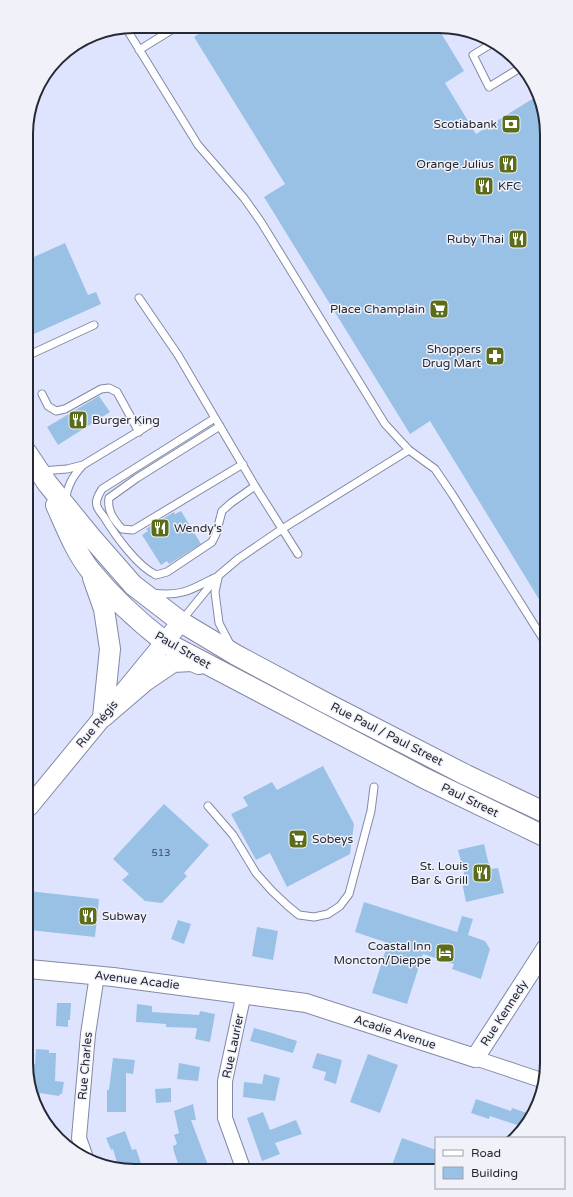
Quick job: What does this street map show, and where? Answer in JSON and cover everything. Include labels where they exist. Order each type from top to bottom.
[{"type":"main road","name":"Paul Street","points":[[34,464],[91,537],[134,585],[181,622],[236,655]]},
{"type":"main road","name":"Paul Street","points":[[34,464],[71,538],[90,569],[137,620],[165,642],[424,778],[540,834]]},
{"type":"main road","points":[[90,569],[104,609],[110,649],[103,717]]},
{"type":"main road","name":"Rue Paul / Paul Street","points":[[236,655],[466,775],[540,809]]},
{"type":"main road","points":[[103,717],[145,681],[173,662],[192,662],[212,667]]},
{"type":"street","name":"Rue Régis","points":[[33,802],[181,622]]},
{"type":"street","name":"Rue Kennedy","points":[[475,1058],[540,957]]},
{"type":"street","name":"Avenue Acadie","points":[[33,969],[97,975],[244,993]]},
{"type":"street","name":"Rue Charles","points":[[83,1150],[79,1138],[88,1034],[97,975]]},
{"type":"street","name":"Acadie Avenue","points":[[244,993],[306,1003],[538,1079]]},
{"type":"street","name":"Rue Laurier","points":[[241,1164],[224,1118],[225,1080],[244,993]]},
{"type":"lane","points":[[129,33],[198,145],[244,198],[261,222],[385,424],[408,450],[435,469],[540,634]]},
{"type":"lane","points":[[140,50],[167,33]]},
{"type":"lane","points":[[487,46],[473,55],[489,87],[516,70]]},
{"type":"lane","points":[[138,298],[160,327],[255,486],[298,554]]},
{"type":"lane","points":[[33,353],[94,325]]},
{"type":"lane","points":[[42,394],[48,406],[56,411],[65,409],[102,389],[109,388],[117,392],[139,432]]},
{"type":"lane","points":[[215,418],[102,489],[98,495],[97,506],[113,532],[130,552],[150,572],[156,575],[167,572],[212,542],[216,534],[222,511],[255,486]]},
{"type":"lane","points":[[34,464],[67,469],[83,464],[154,422]]},
{"type":"lane","points":[[220,426],[137,478],[109,498],[107,506],[114,521],[122,529],[133,530],[243,464]]},
{"type":"lane","points":[[181,622],[218,576],[238,559],[282,529],[408,450]]},
{"type":"lane","points":[[64,504],[72,477],[83,464]]},
{"type":"lane","points":[[134,585],[153,593],[168,595],[186,592],[218,576]]},
{"type":"lane","points":[[218,576],[215,592],[219,623],[236,655]]},
{"type":"lane","points":[[208,806],[233,835],[256,872],[272,891],[299,915],[314,917],[328,914],[340,906],[349,894],[371,811],[374,787]]},
{"type":"building","name":"Place Champlain","points":[[200,33],[441,33],[464,71],[445,83],[476,134],[533,98],[537,108],[540,134],[540,601],[430,421],[410,434],[264,197],[285,184],[194,37]]},
{"type":"building","points":[[65,243],[88,295],[96,292],[101,304],[34,334],[33,257]]},
{"type":"building","name":"Burger King","points":[[99,396],[110,412],[58,445],[47,427]]},
{"type":"building","points":[[181,511],[201,544],[169,564],[167,561],[161,565],[142,535],[148,531],[146,529],[174,512],[175,514]]},
{"type":"building","name":"Sobeys","points":[[323,766],[354,824],[350,854],[287,887],[270,853],[256,860],[231,814],[248,806],[243,797],[272,782],[277,790]]},
{"type":"building","points":[[164,804],[209,845],[184,873],[187,876],[162,903],[145,901],[122,880],[129,874],[113,859]]},
{"type":"building","name":"St. Louis Bar & Grill","points":[[484,844],[490,869],[498,868],[504,893],[466,902],[461,878],[465,877],[458,850]]},
{"type":"building","points":[[33,891],[99,899],[95,937],[33,930]]},
{"type":"building","name":"Coastal Inn Moncton/Dieppe","points":[[364,902],[457,932],[462,916],[473,919],[468,935],[485,941],[490,949],[481,979],[452,969],[454,964],[423,954],[407,1004],[372,993],[388,943],[355,932]]},
{"type":"building","points":[[178,920],[191,924],[184,944],[171,939]]},
{"type":"building","points":[[257,927],[278,931],[273,960],[252,956]]},
{"type":"building","points":[[57,1003],[71,1003],[68,1027],[56,1026]]},
{"type":"building","points":[[137,1004],[152,1006],[152,1012],[199,1015],[200,1011],[215,1014],[210,1042],[195,1039],[197,1028],[166,1027],[166,1024],[136,1022]]},
{"type":"building","points":[[254,1028],[297,1041],[293,1053],[250,1041]]},
{"type":"building","points":[[36,1049],[49,1050],[49,1053],[56,1053],[55,1081],[64,1082],[62,1094],[59,1096],[40,1093],[39,1097],[36,1089],[34,1076],[33,1064],[35,1064]]},
{"type":"building","points":[[317,1053],[342,1060],[336,1084],[324,1080],[326,1072],[312,1068]]},
{"type":"building","points":[[368,1054],[398,1065],[380,1113],[350,1102]]},
{"type":"building","points":[[113,1058],[135,1060],[133,1074],[126,1073],[126,1112],[107,1112],[107,1090],[109,1090]]},
{"type":"building","points":[[179,1063],[200,1067],[198,1081],[177,1079]]},
{"type":"building","points":[[264,1074],[280,1078],[275,1101],[243,1097],[244,1082],[262,1084]]},
{"type":"building","points":[[171,1088],[171,1102],[156,1103],[155,1089]]},
{"type":"building","points":[[476,1099],[511,1111],[512,1108],[526,1113],[518,1125],[490,1116],[489,1119],[471,1113]]},
{"type":"building","points":[[193,1104],[196,1120],[191,1120],[208,1164],[178,1164],[173,1146],[177,1144],[174,1135],[179,1133],[174,1111]]},
{"type":"building","points":[[263,1112],[270,1130],[296,1120],[302,1134],[275,1143],[280,1154],[262,1161],[247,1118]]},
{"type":"building","points":[[125,1131],[132,1150],[136,1149],[141,1164],[117,1162],[113,1149],[111,1150],[106,1138]]},
{"type":"building","points":[[402,1138],[435,1150],[435,1164],[392,1164]]},
{"type":"place","name":"Scotiabank","points":[[511,124]]},
{"type":"place","name":"Orange Julius","points":[[508,164]]},
{"type":"place","name":"KFC","points":[[484,186]]},
{"type":"place","name":"Ruby Thai","points":[[518,239]]},
{"type":"place","name":"Place Champlain","points":[[439,309]]},
{"type":"place","name":"Shoppers Drug Mart","points":[[495,356]]},
{"type":"place","name":"Burger King","points":[[78,420]]},
{"type":"place","name":"Wendy's","points":[[160,528]]},
{"type":"place","name":"Sobeys","points":[[298,839]]},
{"type":"place","name":"St. Louis Bar & Grill","points":[[482,873]]},
{"type":"place","name":"Subway","points":[[88,916]]},
{"type":"place","name":"Coastal Inn Moncton/Dieppe","points":[[445,953]]}]
